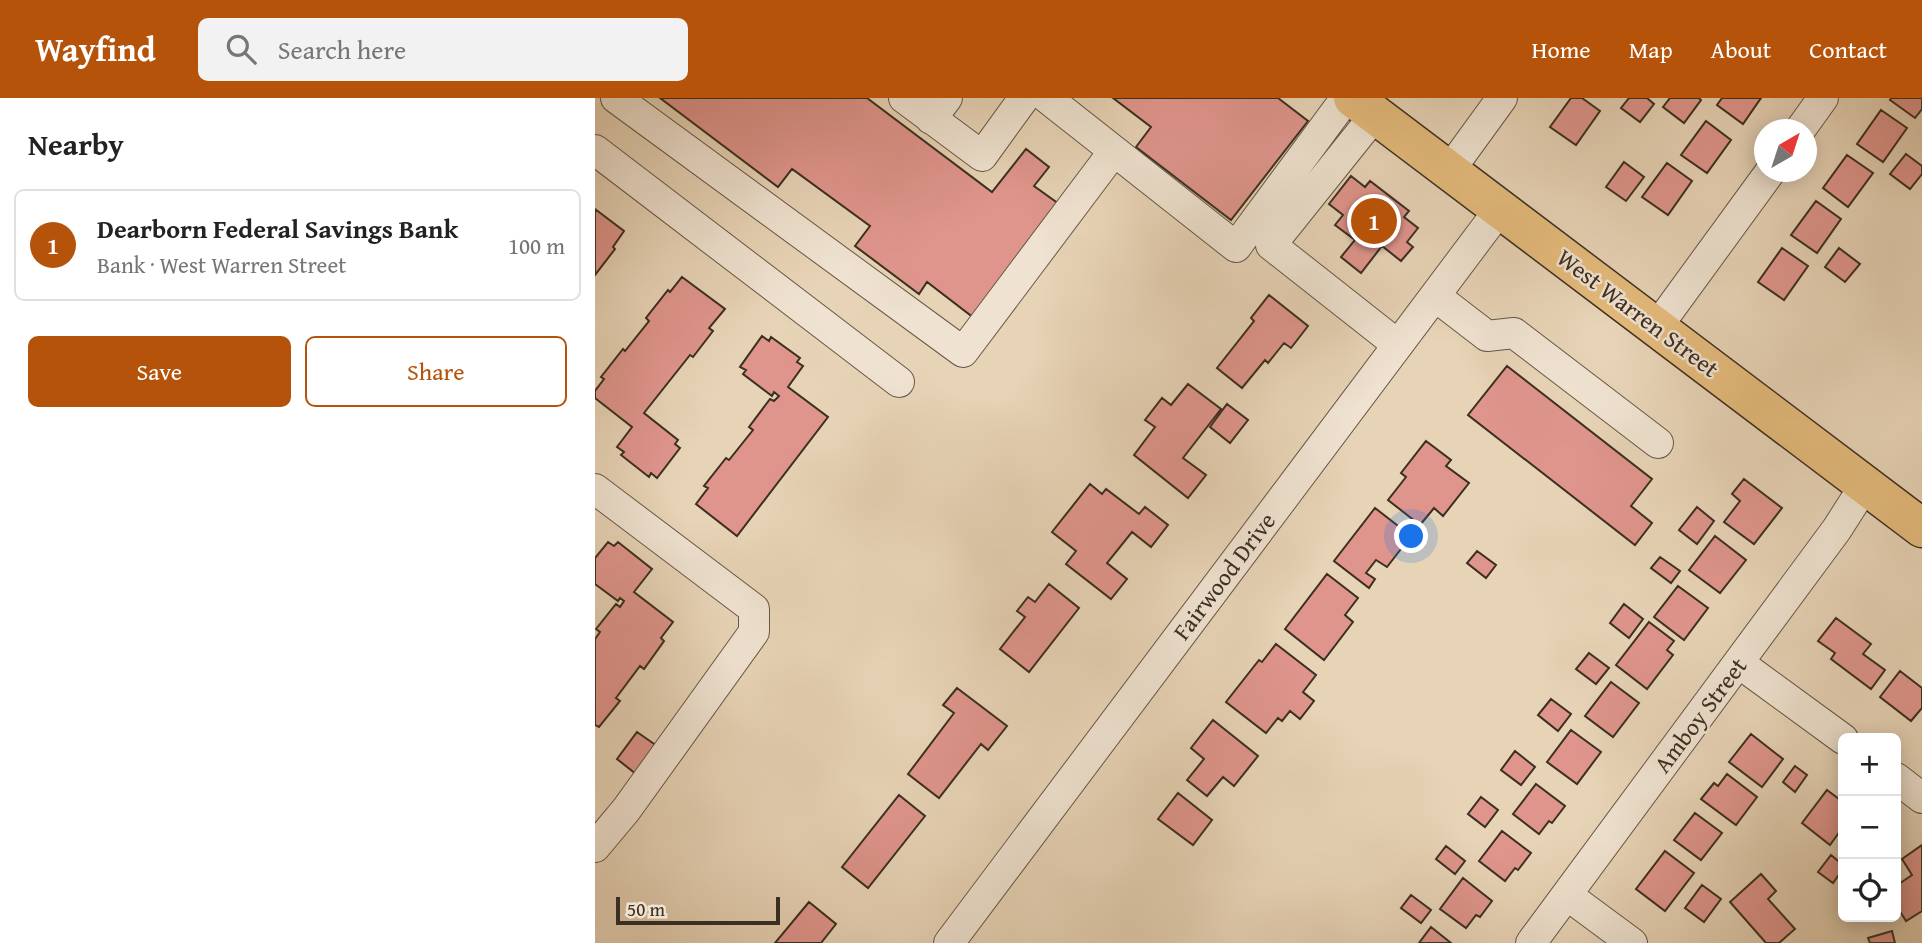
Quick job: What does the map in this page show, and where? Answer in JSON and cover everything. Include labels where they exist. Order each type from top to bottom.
[{"type":"main road","name":"West Warren Street","points":[[1358,104],[1922,528]]},
{"type":"street","points":[[616,98],[963,352],[1114,151]]},
{"type":"street","points":[[904,98],[939,108],[982,156],[1024,98]]},
{"type":"street","points":[[1047,98],[1236,247],[1358,104]]},
{"type":"street","points":[[1449,171],[1502,98]]},
{"type":"street","points":[[1808,119],[1823,98]]},
{"type":"street","points":[[1358,104],[1271,244],[1398,345]]},
{"type":"street","points":[[595,150],[899,382]]},
{"type":"street","points":[[1657,327],[1763,182]]},
{"type":"street","name":"Fairwood Drive","points":[[949,943],[1500,209]]},
{"type":"street","points":[[1435,296],[1487,336],[1514,333],[1658,443]]},
{"type":"street","name":"Amboy Street","points":[[1531,943],[1837,529],[1865,485]]},
{"type":"street","points":[[595,489],[754,610],[754,632],[627,810],[595,847]]},
{"type":"street","points":[[1739,663],[1838,735]]},
{"type":"street","points":[[1901,782],[1922,798]]},
{"type":"street","points":[[1567,895],[1632,943]]},
{"type":"building","points":[[660,98],[867,98],[992,192],[1026,149],[1049,167],[1034,186],[1059,204],[974,318],[927,282],[919,294],[855,246],[870,226],[792,169],[778,187]]},
{"type":"building","points":[[1113,98],[1278,98],[1308,121],[1231,220],[1136,147],[1151,127]]},
{"type":"building","points":[[1571,98],[1582,98],[1600,111],[1576,145],[1550,127]]},
{"type":"building","points":[[1629,98],[1647,98],[1654,104],[1640,122],[1621,108]]},
{"type":"building","points":[[1670,98],[1701,100],[1684,123],[1663,107]]},
{"type":"building","points":[[1722,98],[1761,98],[1743,124],[1717,105]]},
{"type":"building","points":[[1922,98],[1922,109],[1915,118],[1890,100]]},
{"type":"building","points":[[1881,110],[1907,128],[1883,162],[1857,144]]},
{"type":"building","points":[[1706,121],[1731,140],[1707,173],[1681,155]]},
{"type":"building","points":[[1906,154],[1922,166],[1922,174],[1910,189],[1890,174]]},
{"type":"building","points":[[1847,155],[1873,173],[1848,207],[1823,188]]},
{"type":"building","points":[[1624,162],[1644,177],[1626,201],[1606,187]]},
{"type":"building","points":[[1667,163],[1692,181],[1668,215],[1642,197]]},
{"type":"building","points":[[1351,176],[1365,187],[1370,181],[1409,211],[1404,217],[1418,228],[1407,242],[1413,247],[1401,261],[1382,246],[1361,273],[1341,257],[1355,240],[1335,225],[1343,215],[1329,204]]},
{"type":"building","points":[[1816,201],[1841,219],[1817,253],[1791,235]]},
{"type":"building","points":[[595,209],[624,231],[613,247],[615,249],[595,275]]},
{"type":"building","points":[[1782,248],[1808,266],[1784,300],[1758,282]]},
{"type":"building","points":[[1839,248],[1860,264],[1845,282],[1825,267]]},
{"type":"building","points":[[682,277],[725,309],[709,328],[713,331],[693,357],[690,355],[644,413],[678,440],[675,444],[680,448],[657,478],[651,473],[649,477],[621,455],[624,452],[617,447],[632,427],[595,398],[595,391],[604,379],[601,377],[649,321],[646,318]]},
{"type":"building","points":[[1269,295],[1308,326],[1291,348],[1284,343],[1268,363],[1265,360],[1242,388],[1217,368],[1254,321],[1251,318]]},
{"type":"building","points":[[762,336],[769,341],[771,337],[800,358],[797,362],[803,366],[788,387],[828,417],[737,536],[696,504],[708,488],[704,486],[753,430],[749,427],[770,399],[774,401],[779,396],[774,392],[772,396],[743,374],[746,370],[740,367]]},
{"type":"building","points":[[1507,366],[1652,479],[1631,506],[1652,523],[1635,545],[1468,415]]},
{"type":"building","points":[[1188,384],[1221,409],[1183,458],[1206,475],[1188,498],[1134,455],[1155,427],[1145,420],[1162,398],[1171,405]]},
{"type":"building","points":[[1227,404],[1248,420],[1230,443],[1210,427]]},
{"type":"building","points":[[1426,441],[1451,460],[1446,466],[1469,483],[1443,516],[1434,508],[1420,525],[1388,500],[1406,477],[1401,473]]},
{"type":"building","points":[[1744,479],[1782,508],[1754,544],[1724,522],[1740,501],[1732,494]]},
{"type":"building","points":[[1090,484],[1102,494],[1106,489],[1139,514],[1145,507],[1168,525],[1151,547],[1132,532],[1107,563],[1127,579],[1111,599],[1066,564],[1076,551],[1052,532]]},
{"type":"building","points":[[1697,507],[1714,521],[1697,544],[1679,530]]},
{"type":"building","points":[[1375,508],[1411,536],[1387,567],[1376,560],[1366,573],[1375,579],[1369,588],[1334,561]]},
{"type":"building","points":[[1715,536],[1746,560],[1720,593],[1689,570]]},
{"type":"building","points":[[608,542],[614,546],[618,542],[652,569],[634,592],[673,622],[661,638],[664,641],[644,669],[640,666],[616,698],[620,701],[599,727],[595,725],[595,639],[600,632],[596,629],[616,604],[620,607],[624,601],[620,598],[618,601],[595,584],[595,558]]},
{"type":"building","points":[[1477,551],[1496,565],[1486,578],[1467,563]]},
{"type":"building","points":[[1660,557],[1680,571],[1671,583],[1651,568]]},
{"type":"building","points":[[1327,574],[1358,598],[1345,615],[1353,622],[1324,660],[1285,629]]},
{"type":"building","points":[[1049,584],[1079,608],[1029,672],[1000,649],[1025,617],[1017,611],[1028,597],[1035,602]]},
{"type":"building","points":[[1678,586],[1708,608],[1684,640],[1654,617]]},
{"type":"building","points":[[1624,604],[1643,619],[1629,638],[1610,623]]},
{"type":"building","points":[[1836,618],[1871,644],[1863,654],[1885,670],[1871,689],[1831,659],[1835,653],[1818,641]]},
{"type":"building","points":[[1649,622],[1674,641],[1667,650],[1673,655],[1647,689],[1616,665]]},
{"type":"building","points":[[1276,644],[1316,675],[1303,692],[1314,701],[1300,719],[1290,711],[1282,721],[1278,718],[1266,733],[1226,702],[1259,660],[1262,662]]},
{"type":"building","points":[[1589,653],[1609,668],[1596,684],[1576,669]]},
{"type":"building","points":[[1900,671],[1922,688],[1922,708],[1911,721],[1880,697]]},
{"type":"building","points":[[1611,682],[1639,703],[1613,737],[1585,716]]},
{"type":"building","points":[[957,688],[1007,726],[988,750],[981,744],[939,798],[908,774],[954,713],[943,705]]},
{"type":"building","points":[[1551,699],[1571,714],[1558,731],[1538,715]]},
{"type":"building","points":[[1213,720],[1258,756],[1234,786],[1223,777],[1207,796],[1187,780],[1204,759],[1191,748]]},
{"type":"building","points":[[1571,730],[1601,752],[1577,784],[1547,762]]},
{"type":"building","points":[[637,732],[657,746],[636,774],[617,759]]},
{"type":"building","points":[[1751,734],[1783,759],[1762,787],[1729,762]]},
{"type":"building","points":[[1515,751],[1535,767],[1521,785],[1501,770]]},
{"type":"building","points":[[1795,766],[1807,775],[1795,792],[1783,782]]},
{"type":"building","points":[[1727,774],[1757,797],[1736,825],[1701,799],[1714,783],[1718,786]]},
{"type":"building","points":[[1536,784],[1565,806],[1539,834],[1513,814]]},
{"type":"building","points":[[1827,790],[1838,798],[1838,834],[1830,845],[1802,823]]},
{"type":"building","points":[[1178,793],[1212,820],[1193,845],[1158,819]]},
{"type":"building","points":[[899,795],[925,816],[868,888],[842,867]]},
{"type":"building","points":[[1481,797],[1498,810],[1485,827],[1468,814]]},
{"type":"building","points":[[1695,813],[1722,833],[1701,860],[1674,840]]},
{"type":"building","points":[[1502,831],[1531,853],[1505,881],[1479,861]]},
{"type":"building","points":[[1922,845],[1922,911],[1906,921],[1901,913],[1901,883],[1912,875],[1902,859]]},
{"type":"building","points":[[1446,846],[1465,861],[1455,874],[1436,859]]},
{"type":"building","points":[[1665,851],[1694,873],[1665,911],[1636,889]]},
{"type":"building","points":[[1831,855],[1838,861],[1838,876],[1833,883],[1818,872]]},
{"type":"building","points":[[1761,874],[1776,891],[1768,899],[1795,929],[1779,943],[1766,943],[1730,902]]},
{"type":"building","points":[[1463,878],[1492,901],[1480,917],[1476,915],[1466,928],[1440,909]]},
{"type":"building","points":[[1702,885],[1721,899],[1704,922],[1685,908]]},
{"type":"building","points":[[1411,895],[1431,910],[1421,923],[1401,908]]},
{"type":"building","points":[[809,902],[836,924],[821,943],[775,943]]},
{"type":"building","points":[[1431,927],[1451,943],[1419,943]]},
{"type":"building","points":[[1892,931],[1895,943],[1870,943],[1868,938]]},
{"type":"place","name":"Dearborn Federal Savings Bank","points":[[1374,221]]}]
